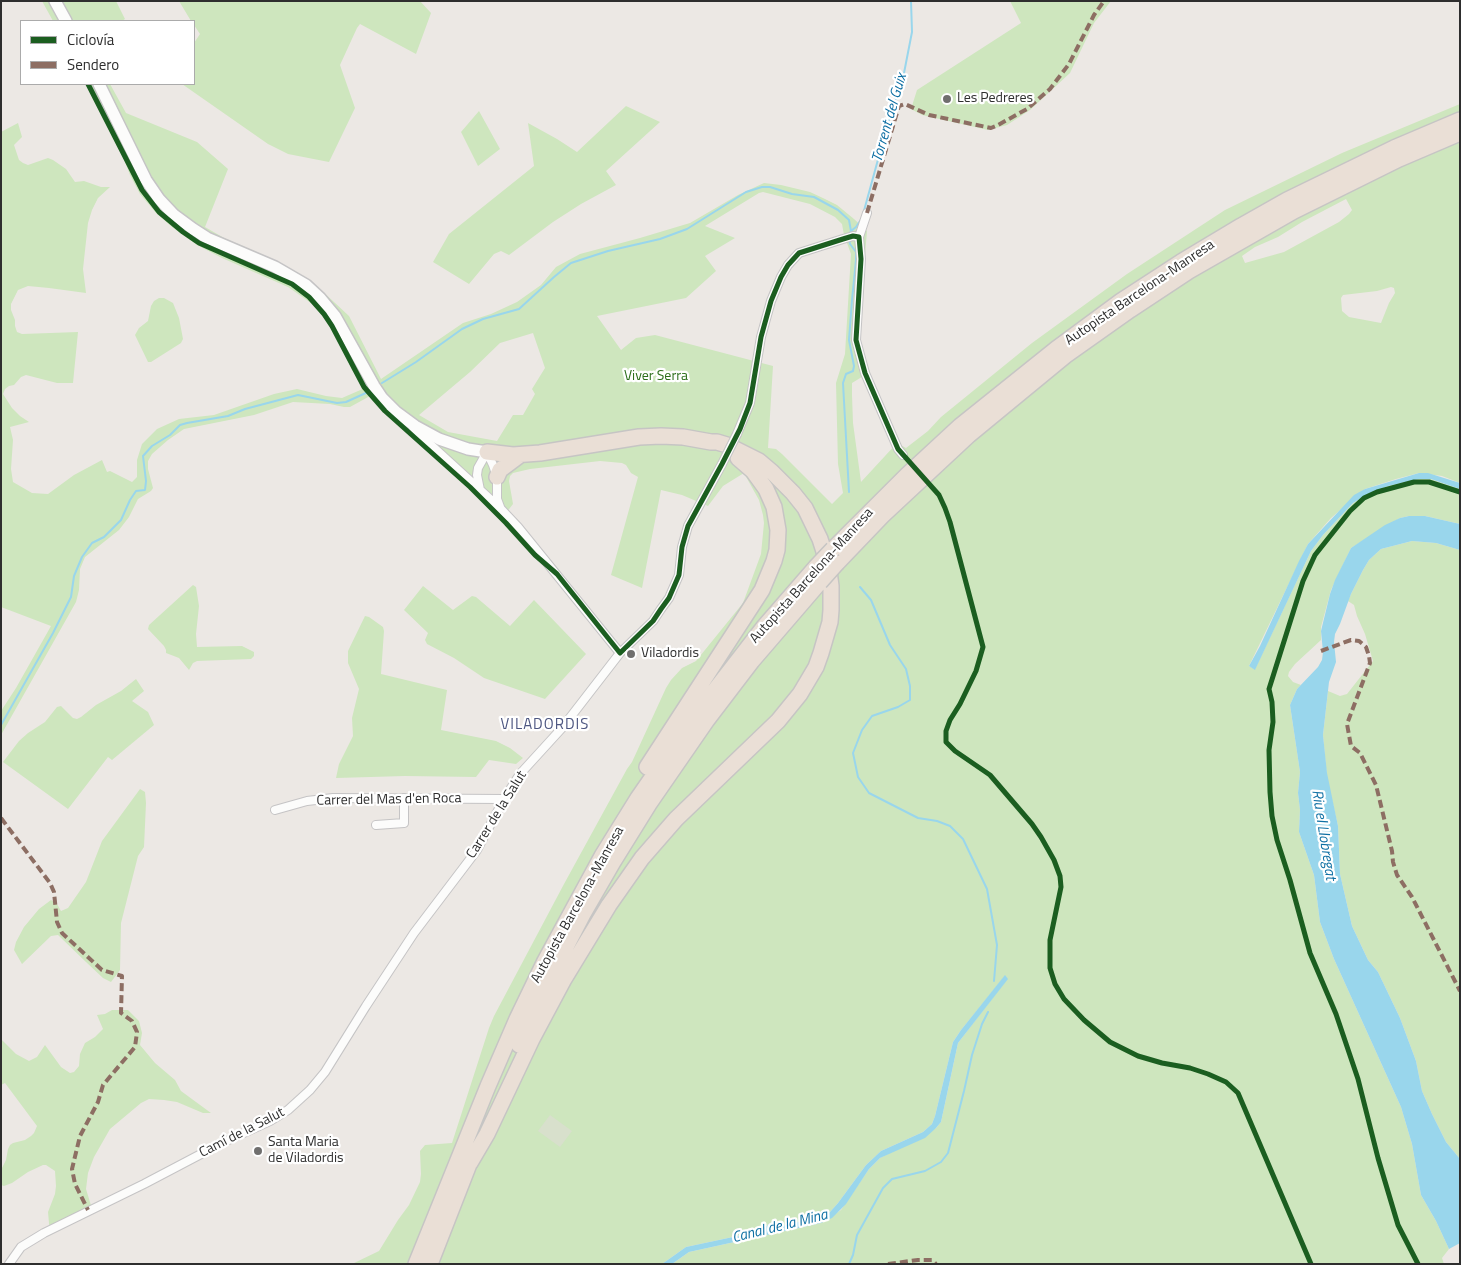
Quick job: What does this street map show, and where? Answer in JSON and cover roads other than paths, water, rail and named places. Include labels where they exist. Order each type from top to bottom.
[{"type":"highway","name":"Autopista Barcelona-Manresa","points":[[416,1264],[488,1086],[545,961],[602,856],[662,762],[718,685],[763,628],[835,556],[907,475],[960,426],[1056,349],[1121,301],[1188,258],[1287,200],[1394,148],[1460,120]]},
{"type":"highway","name":"Autopista Barcelona-Manresa","points":[[835,556],[882,516],[969,435],[1065,356],[1130,310],[1189,271],[1294,210],[1399,159],[1460,133]]},
{"type":"highway","points":[[470,1163],[487,1134],[532,1039],[593,929],[642,858],[676,819],[790,708],[808,681],[822,653],[830,622],[828,564],[820,539],[805,508],[772,472],[759,462],[727,445],[683,437],[661,436],[631,438],[540,453],[487,452]]},
{"type":"highway","points":[[488,1086],[513,1017],[530,979],[590,861],[622,806],[762,590],[773,566],[777,550],[778,530],[774,507],[766,489],[744,462],[711,442]]},
{"type":"highway","points":[[497,477],[500,470],[520,454]]},
{"type":"highway","name":"Autopista Barcelona-Manresa","points":[[430,1264],[499,1091],[531,1017],[583,914],[649,804],[707,720],[818,574]]},
{"type":"street","points":[[54,1],[65,20]]},
{"type":"street","points":[[99,85],[146,180],[164,205],[180,220],[207,238],[283,271],[314,291],[335,316],[382,398],[518,527],[620,653]]},
{"type":"street","points":[[867,213],[856,237],[861,259],[856,340],[868,381],[898,449],[903,455]]},
{"type":"street","name":"Carrer de la Salut","points":[[414,933],[478,850],[504,799],[520,774],[562,728],[620,653],[653,620],[669,598],[679,575],[682,547],[688,526],[722,464],[750,403],[761,337],[771,301],[781,277],[793,258],[799,253],[843,239],[856,237]]},
{"type":"street","points":[[407,421],[439,439],[468,449],[487,452]]},
{"type":"street","points":[[487,452],[497,477],[497,499],[501,509]]},
{"type":"street","points":[[480,490],[476,476],[478,468],[487,452]]},
{"type":"street","name":"Carrer del Mas d'en Roca","points":[[275,810],[307,800],[333,798],[504,799]]},
{"type":"street","points":[[376,825],[404,823],[404,798]]},
{"type":"street","name":"Camí de la Salut","points":[[9,1264],[21,1247],[44,1232],[270,1121],[288,1110],[310,1090],[325,1072],[414,933]]},
{"type":"water","points":[[1419,473],[1428,473],[1460,483],[1460,489],[1431,479],[1419,479],[1388,486],[1366,495],[1353,503],[1323,535],[1311,551],[1255,670],[1249,666],[1308,544],[1354,495],[1365,489]]},
{"type":"water","name":"Riu el Llobregat","points":[[1409,516],[1425,516],[1460,524],[1460,550],[1436,543],[1412,541],[1381,549],[1369,560],[1351,594],[1335,634],[1336,662],[1329,682],[1323,735],[1327,773],[1338,826],[1340,874],[1352,926],[1368,960],[1378,972],[1400,1018],[1416,1061],[1422,1091],[1432,1114],[1446,1142],[1460,1159],[1460,1243],[1449,1249],[1421,1195],[1412,1144],[1401,1107],[1334,959],[1320,922],[1314,875],[1299,832],[1300,810],[1298,793],[1300,772],[1290,705],[1297,689],[1318,667],[1322,660],[1321,631],[1330,594],[1351,548],[1385,525]]},
{"type":"water","name":"Canal de la Mina","points":[[1005,975],[1008,979],[958,1043],[941,1122],[925,1138],[880,1158],[869,1169],[846,1204],[832,1218],[821,1223],[689,1252],[672,1264],[662,1264],[686,1247],[759,1231],[774,1221],[776,1223],[772,1228],[820,1217],[830,1212],[866,1165],[881,1151],[923,1132],[932,1124],[953,1042]]},
{"type":"waterway","name":"Torrent del Guix","points":[[851,231],[862,218],[904,73],[912,32],[911,1]]},
{"type":"waterway","points":[[382,383],[416,362],[462,329],[483,319],[519,309],[571,263],[608,251],[660,239],[687,229],[746,192],[762,187],[770,187],[792,194],[814,197],[838,210],[849,220],[851,231],[849,235]]},
{"type":"waterway","points":[[849,239],[856,252],[856,260],[849,340],[854,366],[853,371],[846,374],[843,383],[849,492]]},
{"type":"waterway","points":[[1,725],[71,597],[74,576],[82,557],[92,543],[104,537],[121,520],[136,491],[145,490],[146,481],[143,456],[152,446],[170,435],[180,425],[228,416],[245,409],[298,395],[337,403],[346,402],[368,392]]},
{"type":"waterway","points":[[860,587],[871,600],[890,645],[906,669],[910,686],[910,700],[898,707],[872,716],[862,730],[853,753],[858,777],[869,793],[918,818],[937,821],[950,826],[963,839],[987,889],[997,945],[994,981]]},
{"type":"waterway","points":[[849,1264],[857,1235],[883,1188],[892,1179],[925,1171],[941,1162],[948,1153],[972,1055],[988,1012]]},
{"type":"place","name":"Les Pedreres","points":[[947,99]]},
{"type":"place","name":"Viladordis","points":[[631,654]]},
{"type":"place","name":"Santa Maria de Viladordis","points":[[258,1151]]},
{"type":"district","name":"VILADORDIS","points":[[545,725]]},
{"type":"park label","name":"Viver Serra","points":[[656,377]]}]
